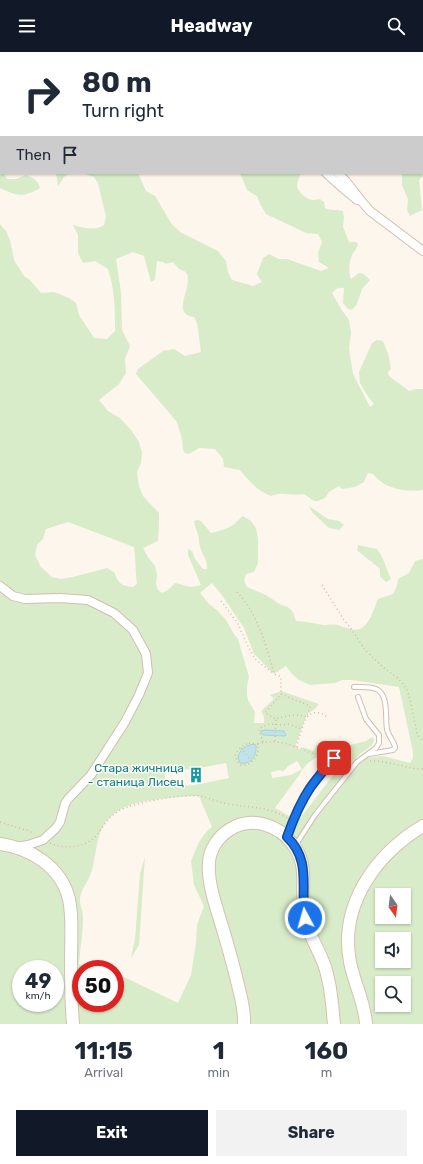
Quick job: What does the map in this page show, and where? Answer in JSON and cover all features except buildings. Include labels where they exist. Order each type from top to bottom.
[{"type":"main road","points":[[244,1024],[240,993],[214,899],[209,873],[212,848],[221,836],[231,828],[252,822],[264,824],[280,831],[287,837],[301,856],[304,869],[303,903],[305,918],[326,972],[331,996],[334,1024]]},
{"type":"main road","points":[[366,1024],[348,954],[350,927],[355,903],[364,884],[378,864],[404,838],[423,826]]},
{"type":"main road","points":[[0,844],[16,847],[40,858],[47,863],[59,878],[66,891],[70,907],[71,925],[73,1024]]},
{"type":"street","points":[[327,174],[370,211],[423,251]]},
{"type":"street","points":[[339,174],[355,191],[362,203]]},
{"type":"street","points":[[0,586],[13,596],[25,599],[60,598],[88,600],[114,613],[133,630],[146,654],[148,673],[139,695],[128,715],[90,775],[65,804],[60,822],[56,828],[43,840],[16,847]]},
{"type":"lane","points":[[354,687],[374,688],[380,692],[385,705],[387,730],[396,746],[393,750],[367,754]]},
{"type":"lane","points":[[295,847],[315,815],[357,762],[378,746],[378,733],[366,719],[358,697]]},
{"type":"lane","points":[[287,837],[308,790],[334,758]]},
{"type":"path","points":[[322,585],[365,650],[385,669],[398,678],[407,690],[417,734],[423,742]]},
{"type":"path","points":[[237,592],[245,600],[263,634],[274,674]]},
{"type":"path","points":[[221,601],[237,622],[255,659],[274,674],[281,677],[281,694],[264,713],[276,719],[295,715],[301,715],[306,718]]},
{"type":"path","points":[[281,694],[310,706],[296,746]]},
{"type":"path","points":[[306,718],[319,712],[327,717]]},
{"type":"path","points":[[275,741],[276,719]]},
{"type":"path","points":[[263,742],[259,734],[259,729],[267,725],[288,724],[302,729]]},
{"type":"path","points":[[258,744],[258,752],[256,758],[252,762],[244,766],[238,763],[236,753],[240,747],[249,743],[258,744],[275,741],[296,746],[314,754],[324,750],[334,758]]},
{"type":"path","points":[[240,747],[252,762]]},
{"type":"path","points":[[357,762],[383,761],[407,768],[423,769]]},
{"type":"path","points":[[0,822],[29,831],[43,840],[53,844],[65,847],[75,847],[83,845],[91,840],[118,811],[151,800],[188,796],[199,796],[229,804],[265,809],[276,812],[293,821]]},
{"type":"green space","points":[[0,174],[4,174],[7,179],[16,179],[26,175],[35,180],[40,188],[24,195],[20,195],[0,188]]},
{"type":"green space","points":[[56,174],[68,174],[65,176],[58,186]]},
{"type":"green space","points":[[85,174],[138,174],[146,191],[155,196],[171,223],[180,232],[218,251],[226,261],[228,272],[232,280],[253,286],[262,282],[257,274],[263,258],[269,254],[279,259],[287,259],[321,271],[329,268],[319,262],[318,253],[322,242],[318,234],[306,233],[266,214],[257,196],[247,190],[240,174],[300,174],[297,186],[303,195],[311,200],[320,199],[324,202],[325,208],[327,209],[343,211],[343,227],[349,242],[356,242],[358,244],[350,263],[349,273],[351,279],[359,273],[364,274],[370,280],[362,289],[357,304],[352,310],[348,309],[343,303],[344,288],[337,288],[332,293],[349,320],[351,333],[349,349],[353,374],[370,407],[374,404],[360,383],[359,372],[372,343],[377,340],[383,341],[388,354],[391,369],[388,372],[389,376],[409,391],[423,389],[423,490],[412,491],[395,488],[380,481],[373,474],[368,473],[364,482],[355,487],[342,489],[339,486],[329,492],[325,498],[318,501],[314,501],[304,494],[279,494],[271,496],[266,494],[250,482],[240,470],[224,467],[223,459],[215,449],[199,448],[189,454],[185,453],[177,422],[136,374],[138,369],[163,351],[174,349],[185,356],[201,352],[197,323],[194,317],[187,315],[183,306],[188,279],[187,274],[179,269],[173,262],[166,264],[157,261],[155,279],[151,282],[144,256],[133,252],[116,259],[121,292],[122,330],[130,346],[125,359],[126,373],[119,384],[99,400],[108,411],[120,418],[139,442],[142,453],[141,463],[137,472],[139,486],[143,496],[159,513],[158,541],[143,548],[155,566],[157,575],[156,584],[158,590],[162,593],[168,590],[175,583],[191,587],[201,585],[188,555],[188,549],[192,551],[195,559],[203,569],[207,569],[194,523],[194,521],[198,520],[201,521],[211,533],[231,526],[243,516],[251,521],[256,528],[258,539],[258,563],[254,572],[246,574],[245,584],[247,587],[266,595],[281,605],[288,607],[293,612],[296,621],[335,625],[354,630],[360,629],[368,621],[378,599],[393,594],[397,586],[398,579],[409,573],[415,561],[423,559],[423,1024],[0,1024],[0,224],[6,231],[10,240],[14,260],[24,276],[30,280],[41,293],[54,292],[69,298],[76,303],[79,315],[94,338],[107,339],[115,331],[115,307],[108,269],[95,261],[83,263],[78,253],[78,235],[73,225],[85,228],[97,228],[104,225],[106,217],[98,183],[94,177]],"holes":[[[68,522],[134,547],[137,584],[133,587],[123,585],[117,579],[114,572],[107,568],[61,579],[52,577],[41,567],[35,555],[37,545],[43,539],[46,529]],[[212,583],[244,628],[254,654],[274,674],[286,666],[299,680],[310,685],[352,680],[399,687],[413,752],[413,758],[410,763],[383,756],[356,759],[371,746],[374,740],[372,737],[366,741],[338,748],[322,742],[321,746],[316,745],[314,751],[303,747],[302,750],[295,747],[307,714],[315,709],[319,704],[281,691],[270,695],[274,699],[261,711],[264,717],[264,723],[254,723],[255,712],[248,700],[247,695],[249,677],[238,639],[226,620],[200,593]],[[334,750],[345,760],[298,821],[275,808],[302,770],[310,762],[324,753]],[[297,761],[302,769],[291,775],[272,778],[271,772],[281,770],[282,772]],[[226,763],[229,778],[195,785],[165,787],[165,771],[194,769]],[[199,796],[212,827],[199,842],[191,861],[194,885],[204,906],[197,925],[191,975],[178,1003],[124,977],[124,1012],[72,1012],[72,960],[79,960],[83,930],[83,916],[80,903],[81,892],[91,873],[98,839],[104,824],[118,811],[133,804],[152,800]]]},
{"type":"green space","points":[[402,174],[423,174],[419,180],[422,210],[410,216],[407,210],[408,199],[402,185]]},
{"type":"green space","points":[[309,506],[328,519],[339,521],[344,525],[339,530],[329,528],[312,512]]},
{"type":"green space","points":[[358,545],[377,549],[391,579],[386,582],[380,576],[380,569],[357,550]]},
{"type":"green space","points":[[145,856],[139,945],[131,958],[135,939],[140,874]]},
{"type":"water","points":[[261,731],[284,731],[286,735],[263,735],[261,733]]},
{"type":"water","points":[[253,744],[256,745],[256,752],[251,761],[240,763],[238,758],[241,751],[245,747]]},
{"type":"place","name":"Стара жичница - станица Лисец","points":[[196,775]]},
{"type":"route","points":[[305,918],[303,903],[303,864],[301,856],[287,837],[296,813],[306,794],[334,758]]}]
